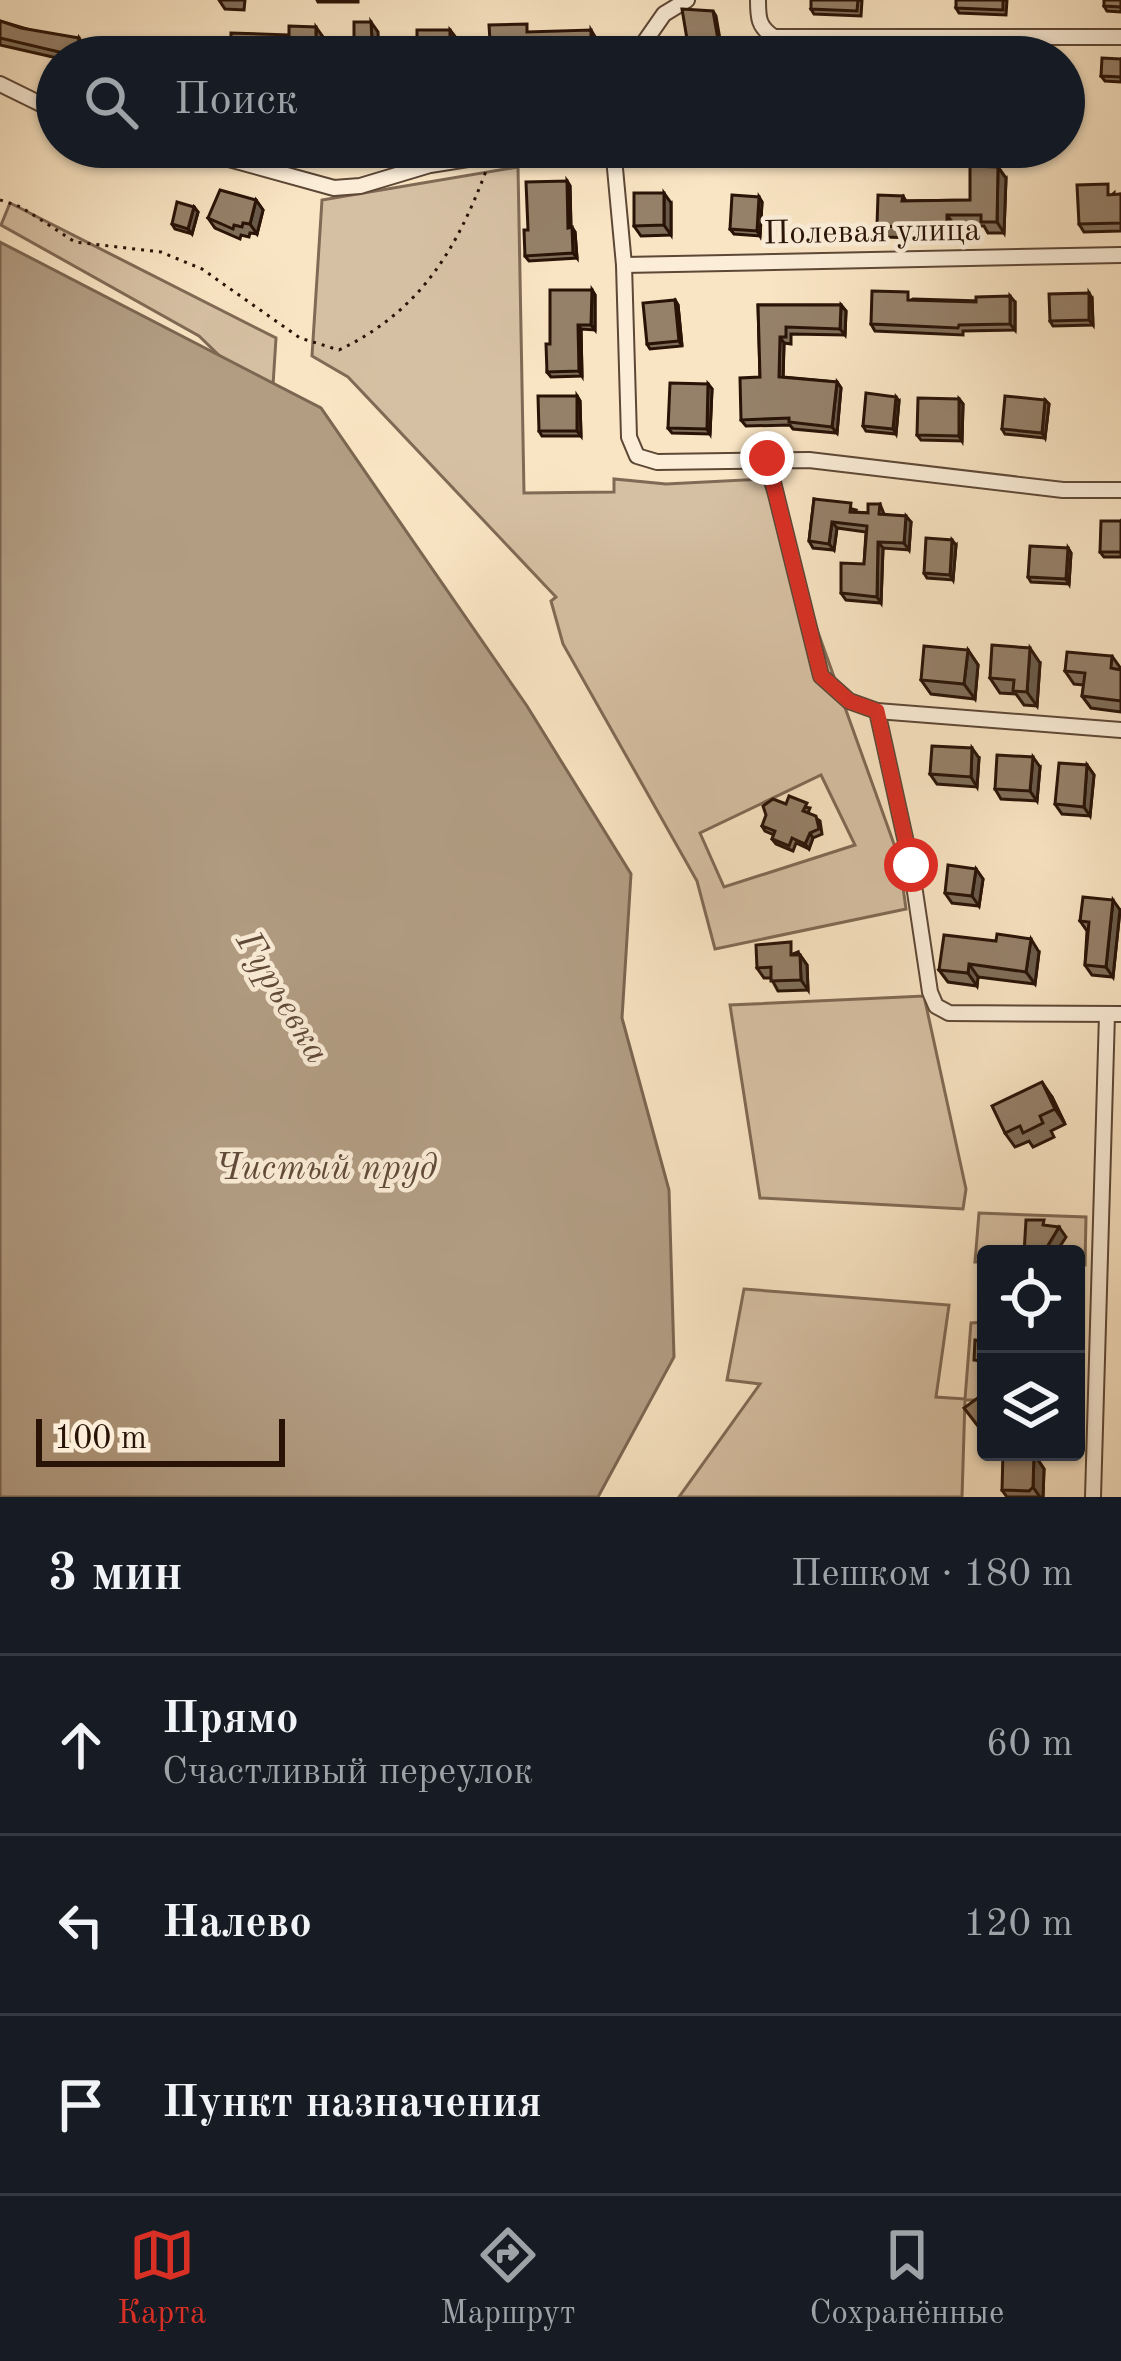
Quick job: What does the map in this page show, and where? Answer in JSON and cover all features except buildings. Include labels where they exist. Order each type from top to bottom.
[{"type":"street","points":[[649,36],[664,14],[687,0]]},
{"type":"street","points":[[758,0],[758,18],[772,36]]},
{"type":"street","points":[[1085,37],[1121,37]]},
{"type":"street","points":[[0,84],[36,102]]},
{"type":"street","points":[[261,168],[334,188],[360,186],[420,168]]},
{"type":"street","points":[[615,168],[624,265],[629,437],[637,455],[657,462],[767,458],[932,472],[1063,490],[1121,490]]},
{"type":"street","name":"Полевая улица","points":[[624,265],[1121,255]]},
{"type":"street","points":[[767,458],[821,676],[849,701],[877,711],[1121,730]]},
{"type":"street","points":[[877,711],[936,1006],[949,1013],[1114,1014],[1093,1497]]},
{"type":"path","points":[[0,200],[21,207],[75,242],[161,252],[202,269],[299,338],[339,350],[374,333],[420,295],[468,219],[487,168]]},
{"type":"shaded area","points":[[518,168],[524,493],[614,492],[614,479],[666,484],[763,479],[899,858],[906,909],[715,949],[697,881],[563,644],[551,601],[556,597],[348,377],[312,356],[322,200]],"holes":[[[821,775],[855,845],[724,887],[700,833]]]},
{"type":"shaded area","points":[[10,203],[276,338],[272,401],[199,336],[1,225]]},
{"type":"shaded area","points":[[924,996],[966,1189],[963,1209],[760,1198],[730,1005]]},
{"type":"shaded area","points":[[979,1213],[1086,1217],[1085,1265],[1085,1245],[977,1245],[975,1262]]},
{"type":"shaded area","points":[[744,1289],[949,1305],[936,1397],[965,1399],[971,1323],[977,1323],[977,1400],[965,1400],[962,1497],[679,1497],[760,1384],[727,1380]]},
{"type":"water","name":"Чистый пруд","points":[[0,242],[321,408],[527,706],[631,874],[622,1018],[669,1190],[674,1357],[598,1497],[0,1497]]},
{"type":"route","points":[[767,458],[821,676],[849,701],[877,711],[911,865]]},
{"type":"water label","name":"Гурьевка","points":[[281,998]]}]
